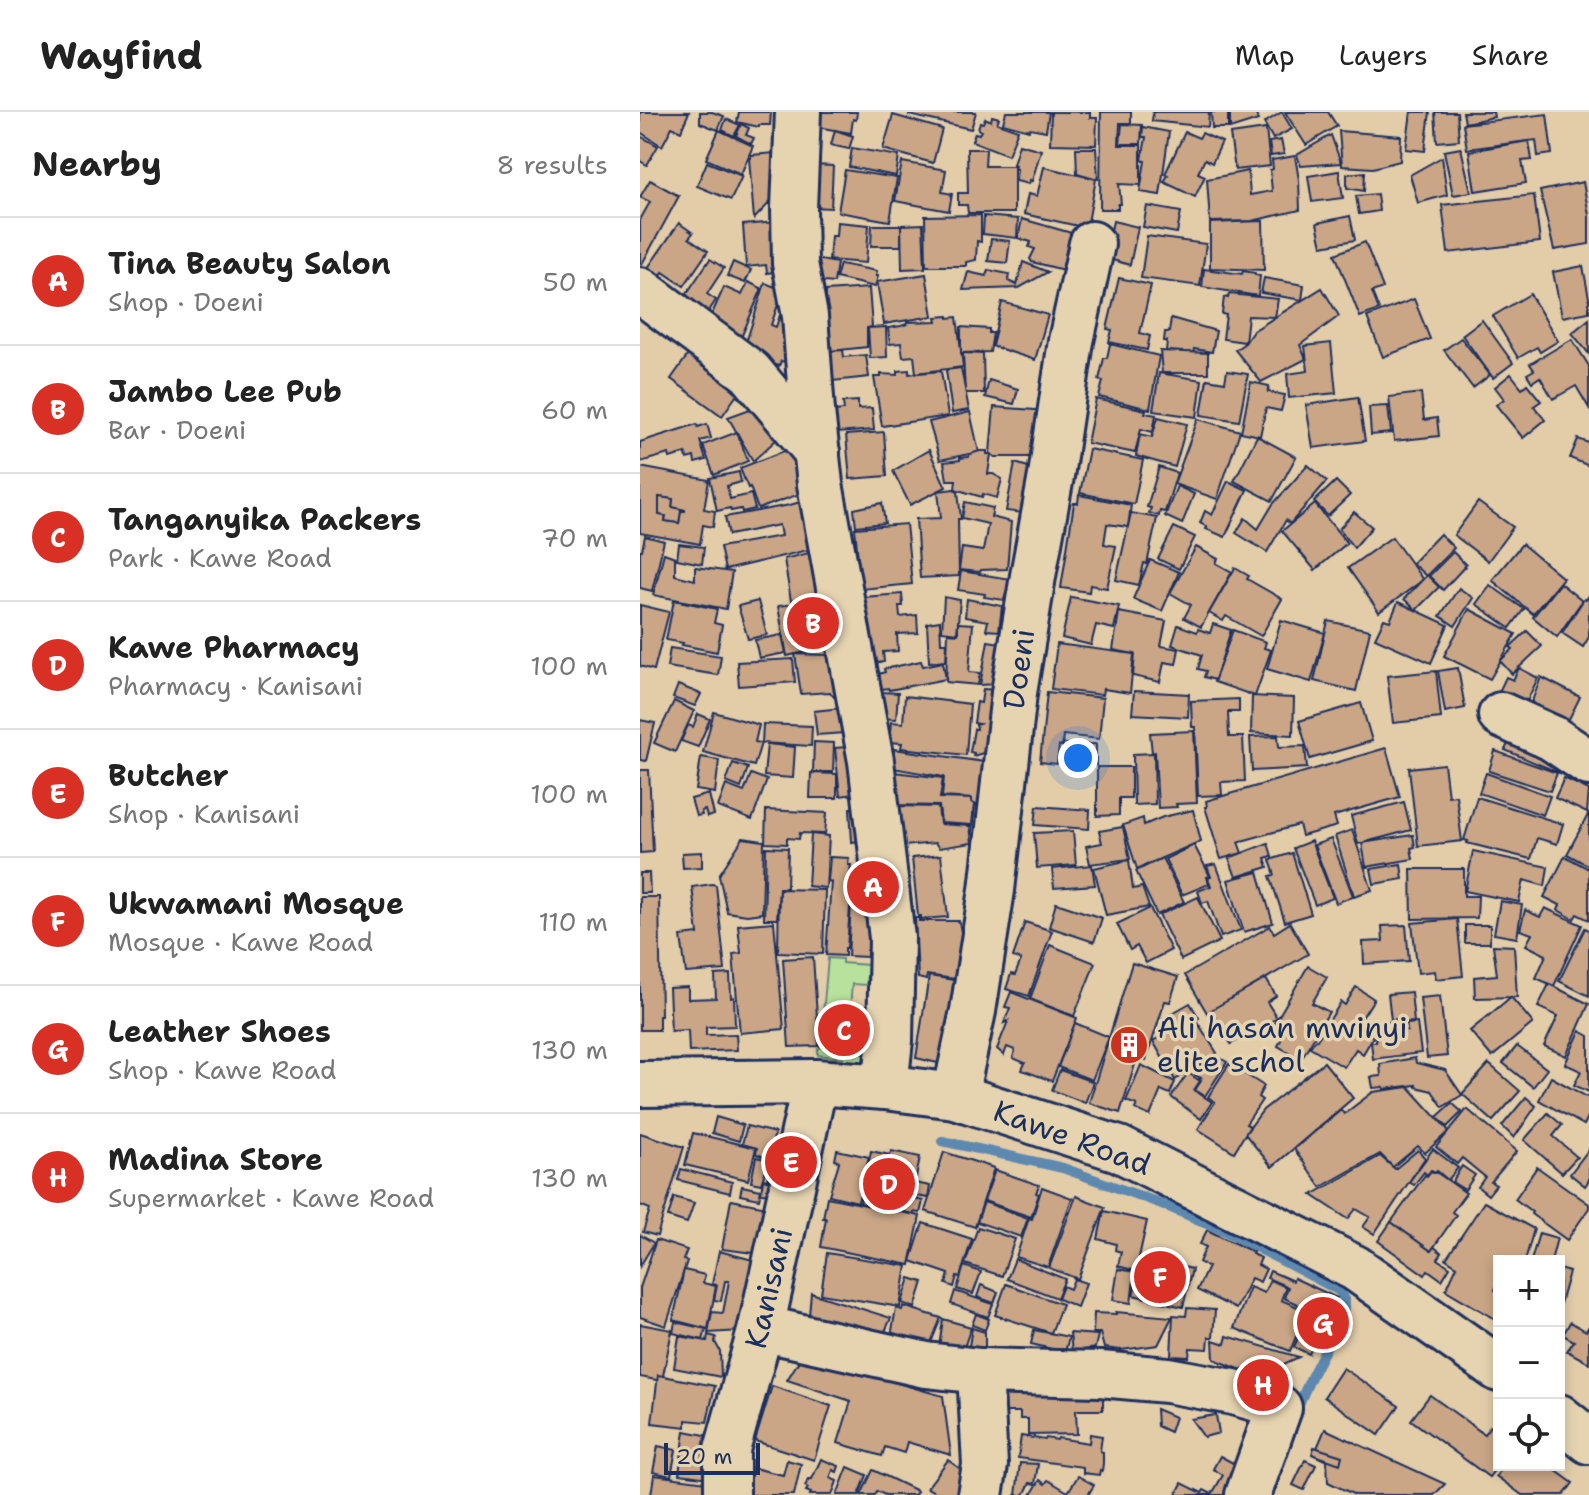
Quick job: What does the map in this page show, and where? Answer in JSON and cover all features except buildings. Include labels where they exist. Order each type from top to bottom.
[{"type":"street","points":[[798,112],[795,263],[805,316],[820,484],[871,761],[892,938],[890,1040],[885,1087]]},
{"type":"street","name":"Doeni","points":[[955,1096],[973,1011],[992,890],[1014,693],[1030,591],[1071,341],[1092,244]]},
{"type":"street","points":[[640,290],[750,372],[817,452]]},
{"type":"street","points":[[1501,715],[1552,738],[1589,763]]},
{"type":"street","name":"Kawe Road","points":[[640,1084],[815,1082],[955,1096],[1119,1149],[1355,1268],[1493,1365]]},
{"type":"street","name":"Kanisani","points":[[727,1495],[727,1450],[761,1328],[815,1082]]},
{"type":"street","points":[[761,1328],[926,1365],[980,1371],[1100,1374],[1167,1380],[1233,1392],[1272,1403],[1279,1408],[1248,1495]]},
{"type":"street","points":[[980,1371],[985,1465],[980,1495]]},
{"type":"street","points":[[1565,1422],[1589,1441]]},
{"type":"green space","points":[[828,958],[842,959],[842,963],[868,965],[866,985],[852,984],[850,1009],[867,1011],[862,1073],[842,1071],[843,1058],[818,1055]]},
{"type":"waterway","points":[[942,1141],[1063,1168],[1159,1203],[1227,1232],[1338,1290],[1345,1299],[1344,1313],[1295,1413]]},
{"type":"place","name":"Jambo Lee Pub","points":[[813,623]]},
{"type":"place","name":"Tina Beauty Salon","points":[[873,887]]},
{"type":"place","name":"Tanganyika Packers","points":[[844,1030]]},
{"type":"place","name":"Ali hasan mwinyi elite schol","points":[[1129,1045]]},
{"type":"place","name":"Butcher","points":[[791,1162]]},
{"type":"place","name":"Kawe Pharmacy","points":[[889,1184]]},
{"type":"place","name":"Ukwamani Mosque","points":[[1160,1277]]},
{"type":"place","name":"Leather Shoes","points":[[1323,1323]]},
{"type":"place","name":"Madina Store","points":[[1263,1385]]}]
